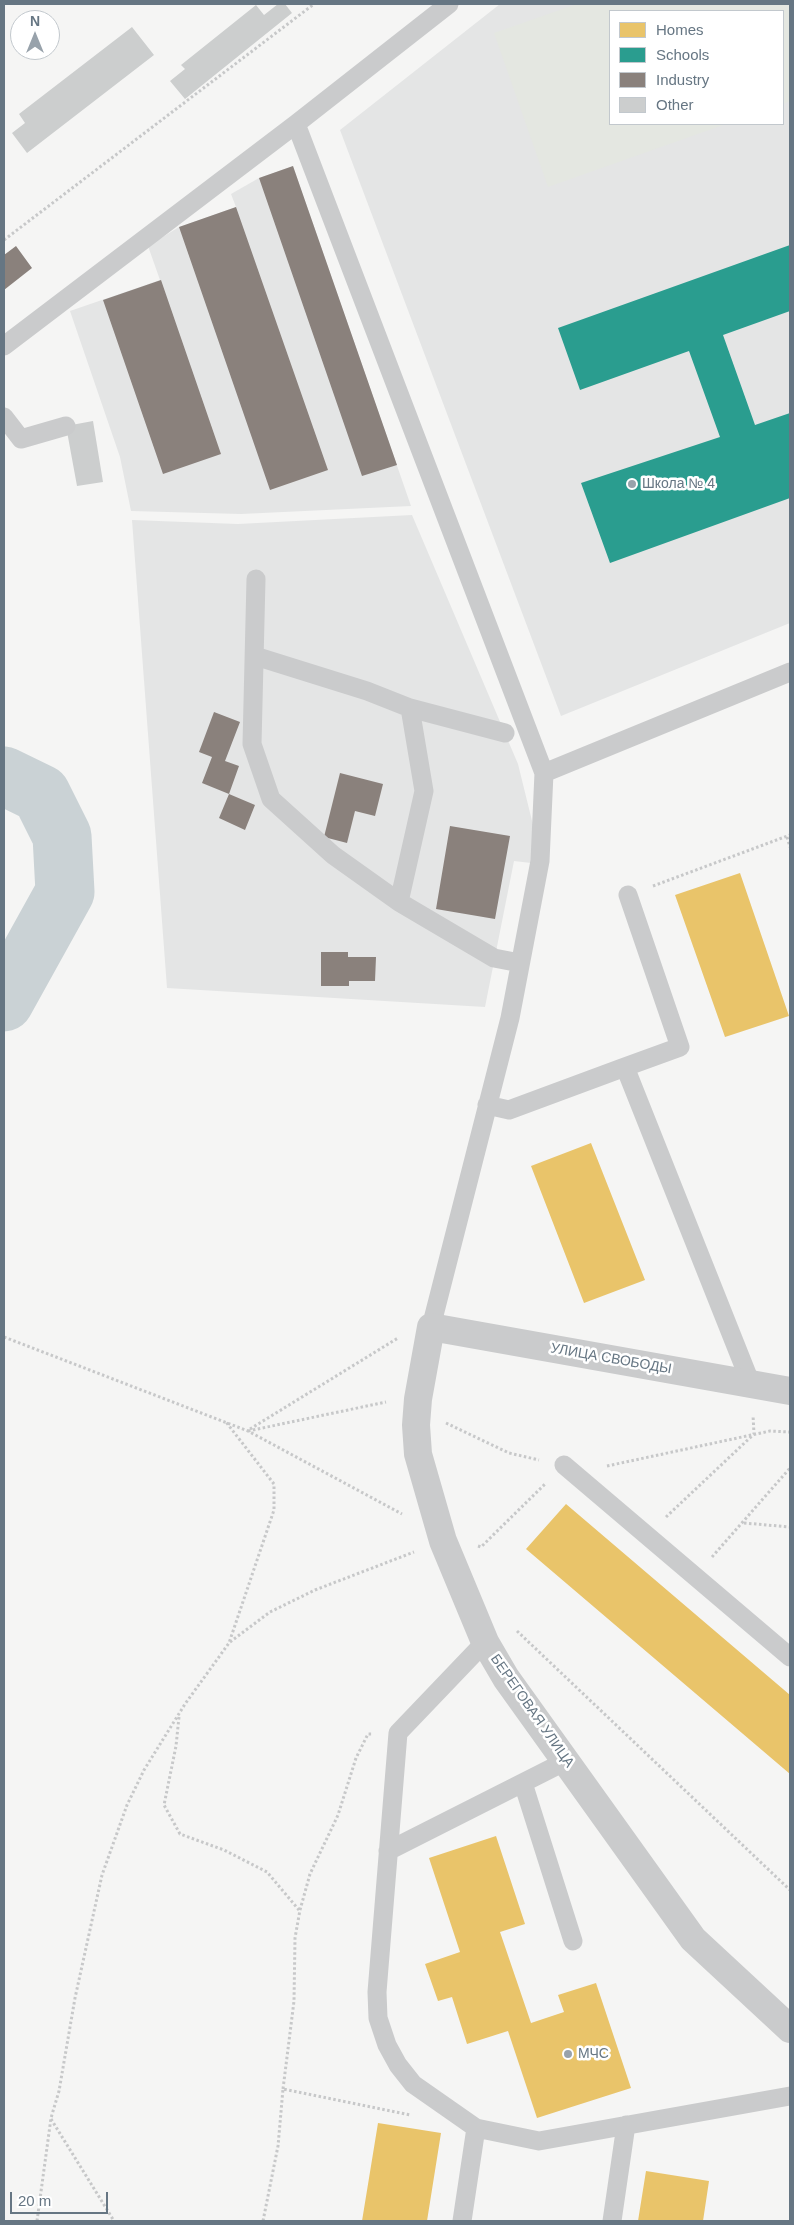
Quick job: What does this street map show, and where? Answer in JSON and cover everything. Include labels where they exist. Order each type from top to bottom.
[{"type":"street","name":"УЛИЦА СВОБОДЫ","points":[[431,1327],[790,1391]]},
{"type":"street","name":"БЕРЕГОВАЯ УЛИЦА","points":[[431,1327],[418,1399],[418,1454],[443,1541],[486,1642],[506,1678],[693,1939],[790,2029]]},
{"type":"lane","points":[[4,346],[296,124],[449,4]]},
{"type":"lane","points":[[296,124],[544,773],[540,862],[510,1018],[431,1327]]},
{"type":"lane","points":[[4,418],[21,439],[66,426]]},
{"type":"lane","points":[[256,579],[252,744],[271,799],[333,855],[399,902],[494,958],[520,963]]},
{"type":"lane","points":[[255,656],[367,691],[410,708],[505,733]]},
{"type":"lane","points":[[544,773],[790,672]]},
{"type":"lane","points":[[399,902],[424,790],[410,708]]},
{"type":"lane","points":[[487,1105],[509,1110],[680,1047],[628,895]]},
{"type":"lane","points":[[625,1067],[751,1384]]},
{"type":"lane","points":[[564,1465],[790,1657]]},
{"type":"lane","points":[[486,1642],[398,1733],[377,1992],[378,2018],[398,2065],[413,2084],[476,2128],[539,2141],[790,2096]]},
{"type":"lane","points":[[388,1852],[566,1761]]},
{"type":"lane","points":[[523,1783],[574,1941]]},
{"type":"lane","points":[[612,2221],[626,2125]]},
{"type":"lane","points":[[462,2221],[476,2128]]},
{"type":"path","points":[[4,240],[314,4]]},
{"type":"path","points":[[628,895],[788,836],[790,847]]},
{"type":"path","points":[[248,1431],[406,1334],[431,1327]]},
{"type":"path","points":[[4,1337],[248,1431],[402,1514]]},
{"type":"path","points":[[751,1384],[754,1434]]},
{"type":"path","points":[[248,1431],[389,1401],[418,1399],[439,1420],[509,1453],[564,1465],[600,1468],[754,1434],[770,1431],[790,1432]]},
{"type":"path","points":[[38,2221],[51,2118],[59,2091],[75,1998],[102,1875],[131,1797],[144,1770],[179,1713],[229,1643],[274,1510],[274,1484],[225,1422]]},
{"type":"path","points":[[646,1536],[754,1434]]},
{"type":"path","points":[[229,1643],[270,1612],[315,1590],[443,1541],[481,1547],[564,1465]]},
{"type":"path","points":[[694,1576],[790,1468]]},
{"type":"path","points":[[743,1523],[790,1527]]},
{"type":"path","points":[[513,1628],[790,1890]]},
{"type":"path","points":[[179,1713],[176,1746],[164,1805],[180,1834],[224,1850],[267,1872],[300,1910]]},
{"type":"path","points":[[263,2221],[278,2146],[294,2001],[295,1938],[300,1910],[310,1874],[338,1815],[356,1758],[368,1734],[398,1733]]},
{"type":"path","points":[[283,2089],[418,2116]]},
{"type":"path","points":[[51,2118],[114,2221]]},
{"type":"shaded area","name":"Школа № 4","points":[[500,4],[790,4],[790,623],[561,716],[340,130]]},
{"type":"shaded area","points":[[577,4],[790,4],[790,101],[784,104],[784,10],[609,10],[609,125],[723,125],[548,187],[494,33]]},
{"type":"shaded area","points":[[293,166],[411,506],[241,514],[131,511],[120,457],[70,311],[160,280],[148,246],[179,227],[236,207],[231,194],[259,178]]},
{"type":"shaded area","points":[[412,515],[518,764],[534,829],[531,863],[514,861],[485,1007],[167,988],[132,520],[238,524]]},
{"type":"building: Homes","points":[[740,873],[789,1016],[725,1037],[675,895]]},
{"type":"building: Homes","points":[[591,1143],[645,1280],[584,1303],[531,1166]]},
{"type":"building: Homes","points":[[566,1504],[790,1695],[790,1774],[526,1549]]},
{"type":"building: Homes","points":[[496,1836],[525,1924],[500,1932],[531,2023],[564,2012],[558,1995],[596,1983],[631,2088],[537,2118],[508,2031],[467,2044],[452,1997],[438,2001],[425,1964],[460,1952],[429,1858]]},
{"type":"building: Homes","points":[[378,2123],[441,2133],[427,2221],[362,2221]]},
{"type":"building: Homes","points":[[646,2171],[709,2181],[703,2221],[638,2221]]},
{"type":"building: Schools","points":[[790,245],[790,311],[723,335],[755,425],[790,413],[790,498],[610,563],[581,483],[720,437],[689,351],[580,390],[558,328]]},
{"type":"building: Industry","points":[[293,166],[397,465],[362,476],[259,178]]},
{"type":"building: Industry","points":[[236,207],[328,470],[270,490],[179,227]]},
{"type":"building: Industry","points":[[16,246],[32,268],[4,290],[4,255]]},
{"type":"building: Industry","points":[[161,280],[221,454],[163,474],[103,300]]},
{"type":"building: Industry","points":[[214,712],[240,722],[225,761],[239,766],[229,794],[202,783],[212,757],[199,752]]},
{"type":"building: Industry","points":[[340,773],[383,784],[375,816],[355,811],[347,843],[324,837]]},
{"type":"building: Industry","points":[[229,794],[255,805],[245,830],[219,818]]},
{"type":"building: Industry","points":[[450,826],[510,836],[495,919],[436,909]]},
{"type":"building: Industry","points":[[321,952],[348,952],[348,957],[376,957],[375,981],[349,981],[349,986],[321,986]]},
{"type":"building: Other","points":[[278,4],[285,4],[292,13],[185,99],[170,81],[185,69],[181,65],[256,5],[264,15]]},
{"type":"building: Other","points":[[132,27],[154,55],[27,153],[12,133],[25,123],[19,114]]},
{"type":"building: Other","points":[[93,421],[103,482],[77,486],[66,426]]},
{"type":"waterway","points":[[4,776],[41,794],[62,836],[65,892],[4,1002]]},
{"type":"place","name":"Школа № 4","points":[[632,484]]},
{"type":"place","name":"МЧС","points":[[568,2054]]}]
